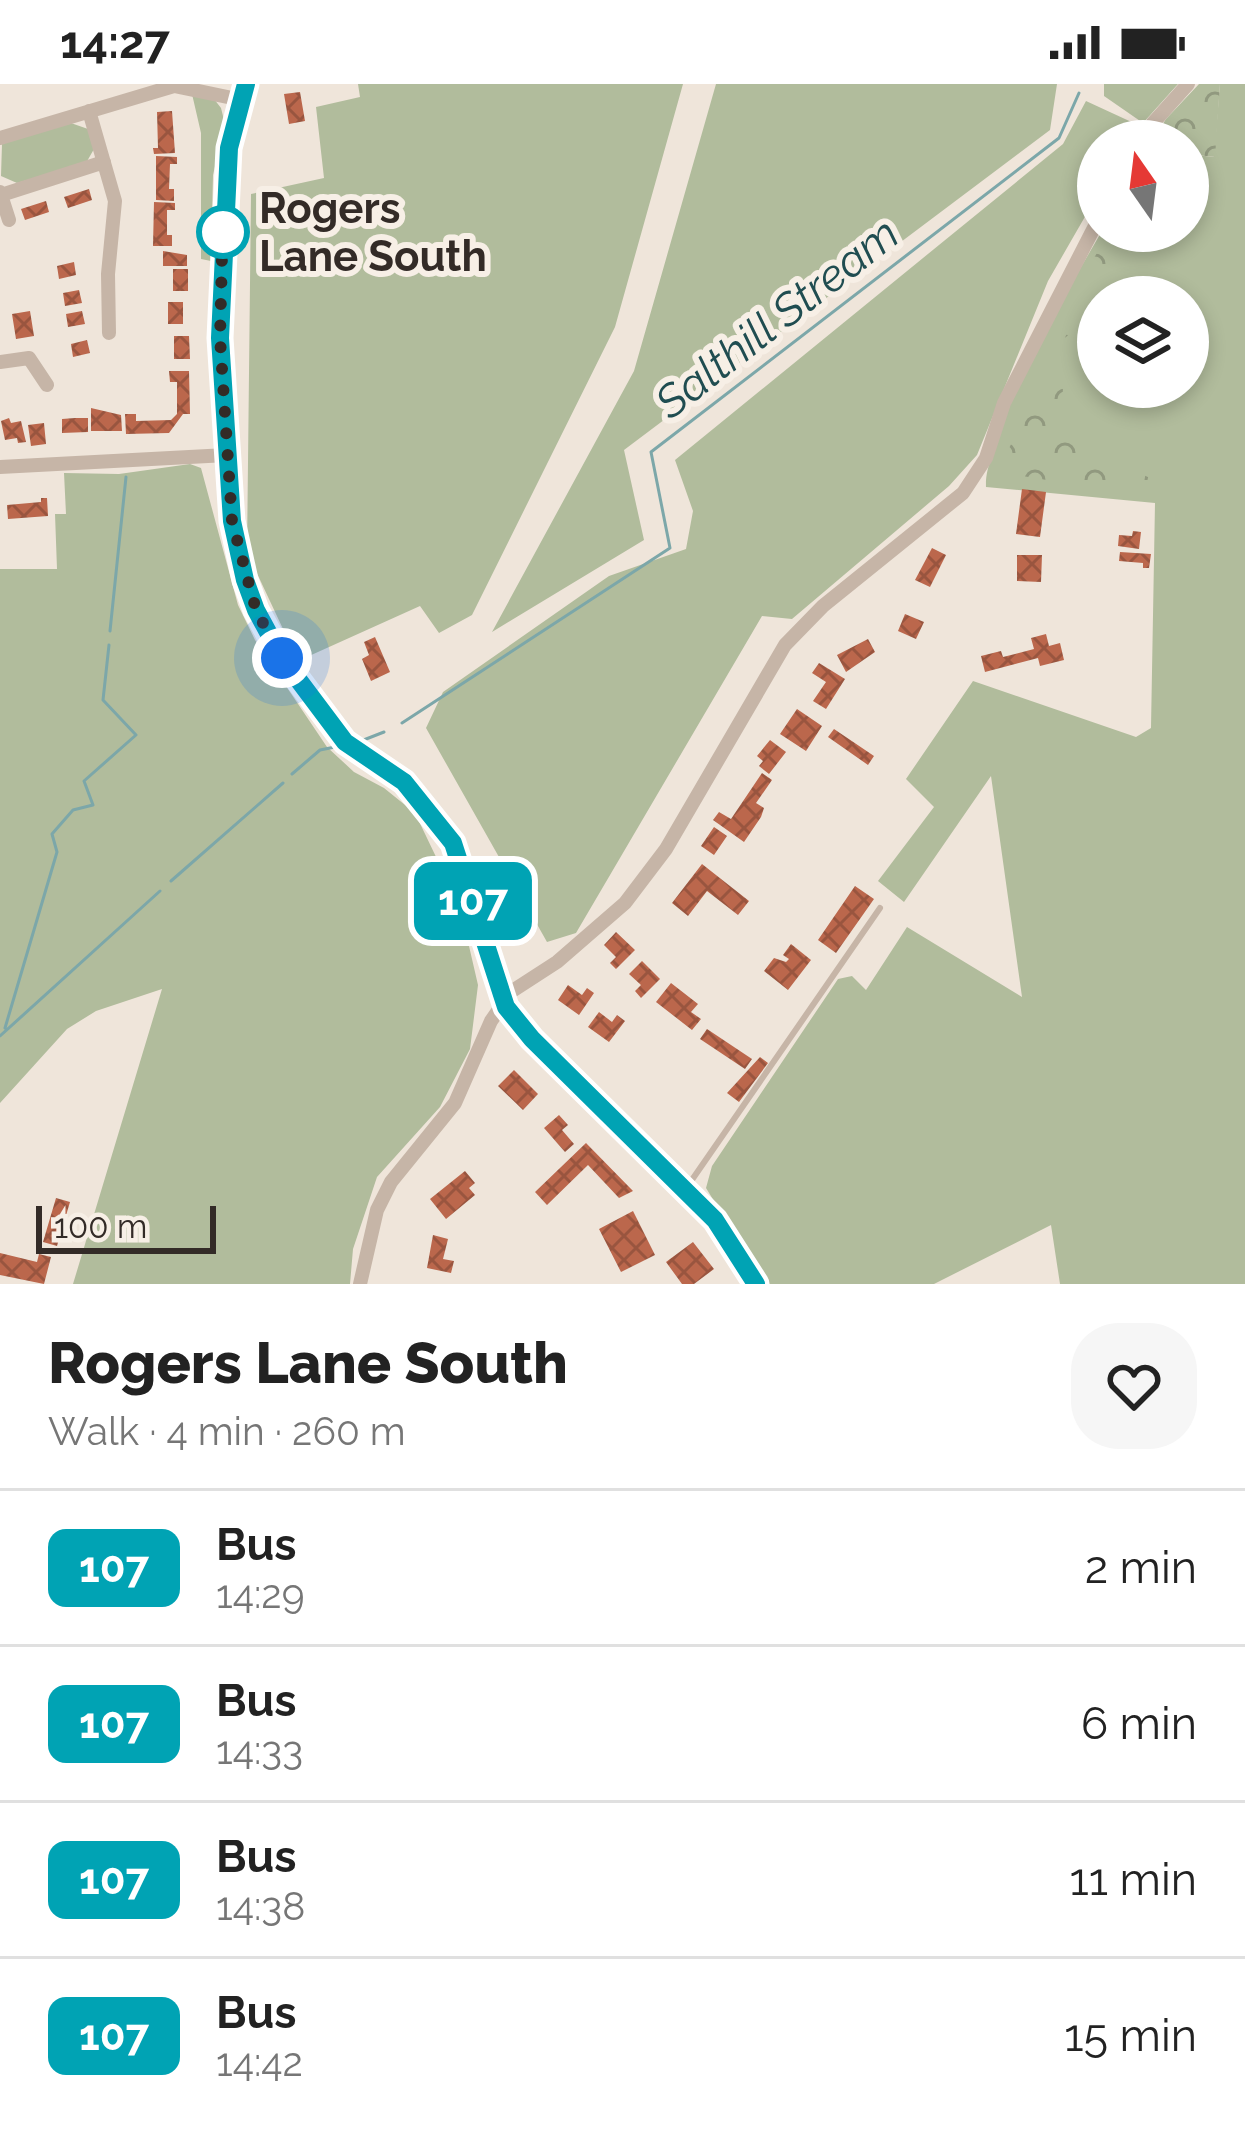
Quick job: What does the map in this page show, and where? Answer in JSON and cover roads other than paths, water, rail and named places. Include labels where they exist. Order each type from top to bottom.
[{"type":"main road","points":[[244,92],[229,148],[220,338],[236,546],[256,610],[282,658],[345,742],[404,782],[453,843],[505,1002],[532,1039],[715,1220],[756,1284]]},
{"type":"street","points":[[1156,120],[1188,84]]},
{"type":"street","points":[[0,138],[89,111],[130,90],[174,86],[244,92]]},
{"type":"street","points":[[89,111],[115,201],[108,274],[110,333]]},
{"type":"street","points":[[8,220],[0,194],[104,162]]},
{"type":"street","points":[[360,1284],[377,1210],[391,1182],[455,1103],[490,1021],[505,1002],[625,903],[676,832],[785,645],[823,606],[963,493],[986,458],[1004,403],[1081,252]]},
{"type":"street","points":[[0,362],[29,358],[47,385]]},
{"type":"street","points":[[0,467],[227,455]]},
{"type":"lane","points":[[686,1190],[880,908]]},
{"type":"waterway","name":"Salthill Stream","points":[[402,723],[670,548],[651,452],[1059,138],[1079,93]]},
{"type":"waterway","points":[[110,631],[126,477]]},
{"type":"waterway","points":[[5,1028],[57,852],[52,834],[73,810],[93,805],[84,781],[136,735],[103,700],[109,645]]},
{"type":"waterway","name":"Salthill Stream","points":[[361,741],[384,732]]},
{"type":"waterway","name":"Salthill Stream","points":[[292,774],[320,750],[335,747]]},
{"type":"waterway","name":"Salthill Stream","points":[[171,881],[283,783]]},
{"type":"waterway","name":"Salthill Stream","points":[[0,1036],[160,891]]},
{"type":"place","name":"Rogers Lane South","points":[[223,232]]}]
